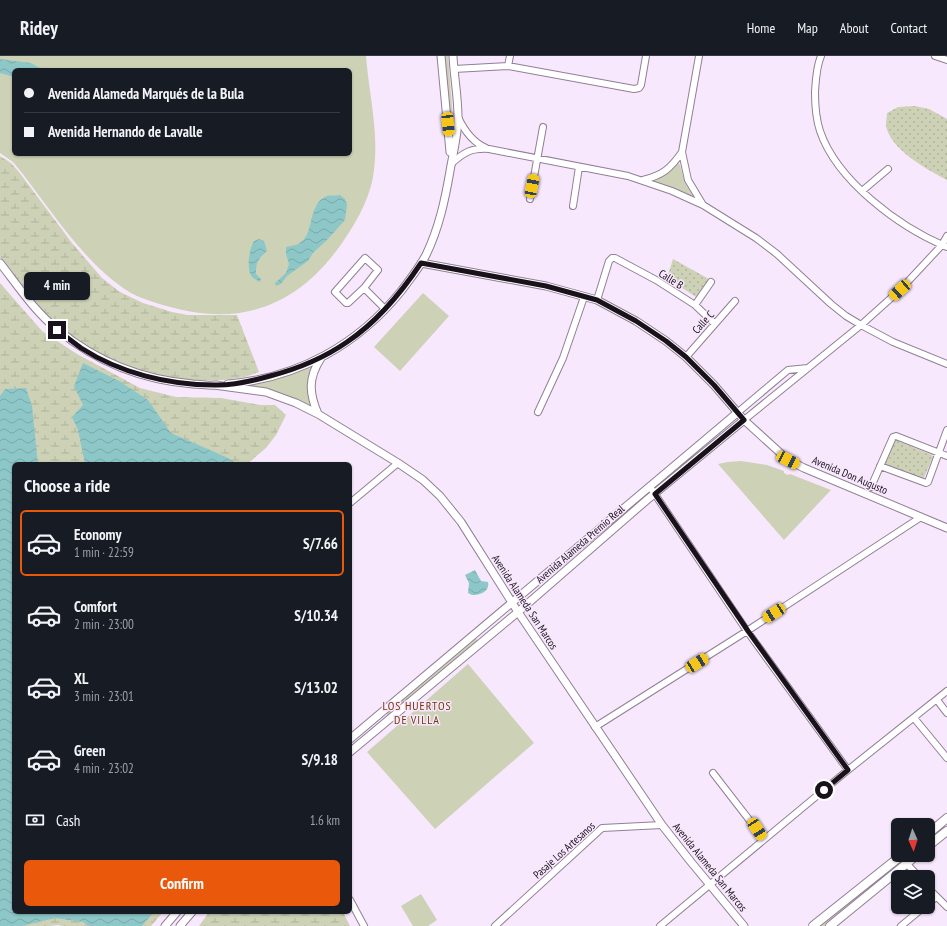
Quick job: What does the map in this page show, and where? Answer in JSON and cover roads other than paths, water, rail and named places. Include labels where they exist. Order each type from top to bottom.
[{"type":"main road","points":[[935,828],[947,818]]},
{"type":"main road","points":[[935,842],[946,835]]},
{"type":"main road","points":[[813,926],[893,862]]},
{"type":"main road","points":[[830,926],[907,864]]},
{"type":"street","points":[[441,56],[450,137],[451,164]]},
{"type":"street","points":[[0,263],[37,309],[57,330],[82,348],[107,361],[152,378],[180,383],[214,385],[260,379],[284,373],[308,364],[347,342],[372,323],[406,285],[421,263],[435,234],[442,211],[454,148],[458,116],[453,56]]},
{"type":"street","points":[[508,66],[510,56]]},
{"type":"street","points":[[454,69],[508,66],[634,89],[641,85],[646,56]]},
{"type":"street","points":[[699,56],[682,152],[688,180],[703,205]]},
{"type":"street","points":[[821,56],[816,74],[815,106],[820,131],[829,150],[844,173],[862,192],[907,226],[945,246]]},
{"type":"street","points":[[935,56],[947,60]]},
{"type":"street","points":[[458,116],[463,128],[470,137],[479,145],[489,150]]},
{"type":"street","points":[[530,199],[543,127]]},
{"type":"street","points":[[451,164],[458,157],[469,151],[479,149],[643,180],[703,205],[756,238],[776,254],[831,304],[860,325],[893,342],[947,364]]},
{"type":"street","points":[[643,180],[655,178],[665,172],[682,152]]},
{"type":"street","points":[[573,206],[579,167]]},
{"type":"street","points":[[862,192],[888,169]]},
{"type":"street","name":"Avenida Alameda Premio Real","points":[[352,750],[518,612],[655,494],[860,325],[900,290],[945,246],[947,236]]},
{"type":"street","points":[[365,258],[367,258],[378,270],[364,288],[348,303],[346,303],[334,292],[365,258]]},
{"type":"street","name":"Calle B","points":[[597,300],[609,261],[612,258],[615,258],[656,280],[695,305],[715,324]]},
{"type":"street","name":"Avenida Don Augusto","points":[[421,263],[546,286],[597,300],[636,321],[666,341],[686,357],[714,385],[737,413],[788,460],[947,528]]},
{"type":"street","points":[[695,305],[711,282]]},
{"type":"street","points":[[364,288],[385,309]]},
{"type":"street","points":[[538,412],[563,358],[584,297]]},
{"type":"street","name":"Calle C","points":[[686,357],[735,301]]},
{"type":"street","points":[[318,414],[311,396],[311,387],[314,371],[321,357]]},
{"type":"street","name":"Avenida Alameda Premio Real","points":[[352,737],[686,458],[788,370],[808,368]]},
{"type":"street","name":"Avenida Alameda San Marcos","points":[[214,385],[266,392],[296,403],[318,414],[398,463],[423,480],[440,496],[451,508],[512,603],[662,825],[744,926]]},
{"type":"street","points":[[880,466],[926,483],[928,482],[947,430]]},
{"type":"street","points":[[871,487],[892,438],[896,436],[947,456]]},
{"type":"street","points":[[686,458],[691,464]]},
{"type":"street","points":[[352,501],[398,463]]},
{"type":"street","points":[[650,487],[748,631],[848,770]]},
{"type":"street","points":[[595,727],[748,631],[921,517]]},
{"type":"street","points":[[581,546],[587,552]]},
{"type":"street","points":[[559,564],[565,571]]},
{"type":"street","points":[[660,926],[848,770],[947,691]]},
{"type":"street","points":[[937,700],[947,712]]},
{"type":"street","points":[[914,718],[946,754]]},
{"type":"street","points":[[713,773],[764,839]]},
{"type":"street","name":"Pasaje Los Artesanos","points":[[495,926],[602,828],[662,825]]},
{"type":"street","points":[[907,864],[913,870]]},
{"type":"street","points":[[936,897],[947,907]]},
{"type":"street","points":[[352,904],[364,926]]},
{"type":"street","points":[[166,926],[175,914]]},
{"type":"street","points":[[180,926],[190,914]]},
{"type":"street","points":[[901,926],[916,914]]},
{"type":"water","points":[[0,59],[31,63],[42,68],[12,68],[12,76],[0,73]]},
{"type":"water","points":[[340,195],[345,199],[347,205],[345,220],[313,253],[308,261],[287,276],[281,284],[276,286],[275,283],[286,273],[289,264],[286,254],[286,247],[298,244],[305,237],[308,232],[316,205],[321,200],[327,196]]},
{"type":"water","points":[[259,239],[264,241],[267,251],[256,266],[256,274],[261,279],[260,282],[252,277],[249,269],[252,245],[254,241]]},
{"type":"water","points":[[83,363],[119,381],[148,400],[171,433],[226,457],[234,462],[85,462],[78,430],[72,417],[83,405],[74,386]]},
{"type":"water","points":[[26,388],[32,406],[38,462],[12,462],[12,914],[152,914],[142,926],[88,926],[83,922],[55,918],[22,926],[0,926],[0,396],[5,389]]},
{"type":"water","points":[[475,570],[481,581],[488,582],[488,585],[486,591],[472,595],[468,593],[469,583],[465,575]]},
{"type":"district","name":"LOS HUERTOS DE VILLA","points":[[417,713]]}]
